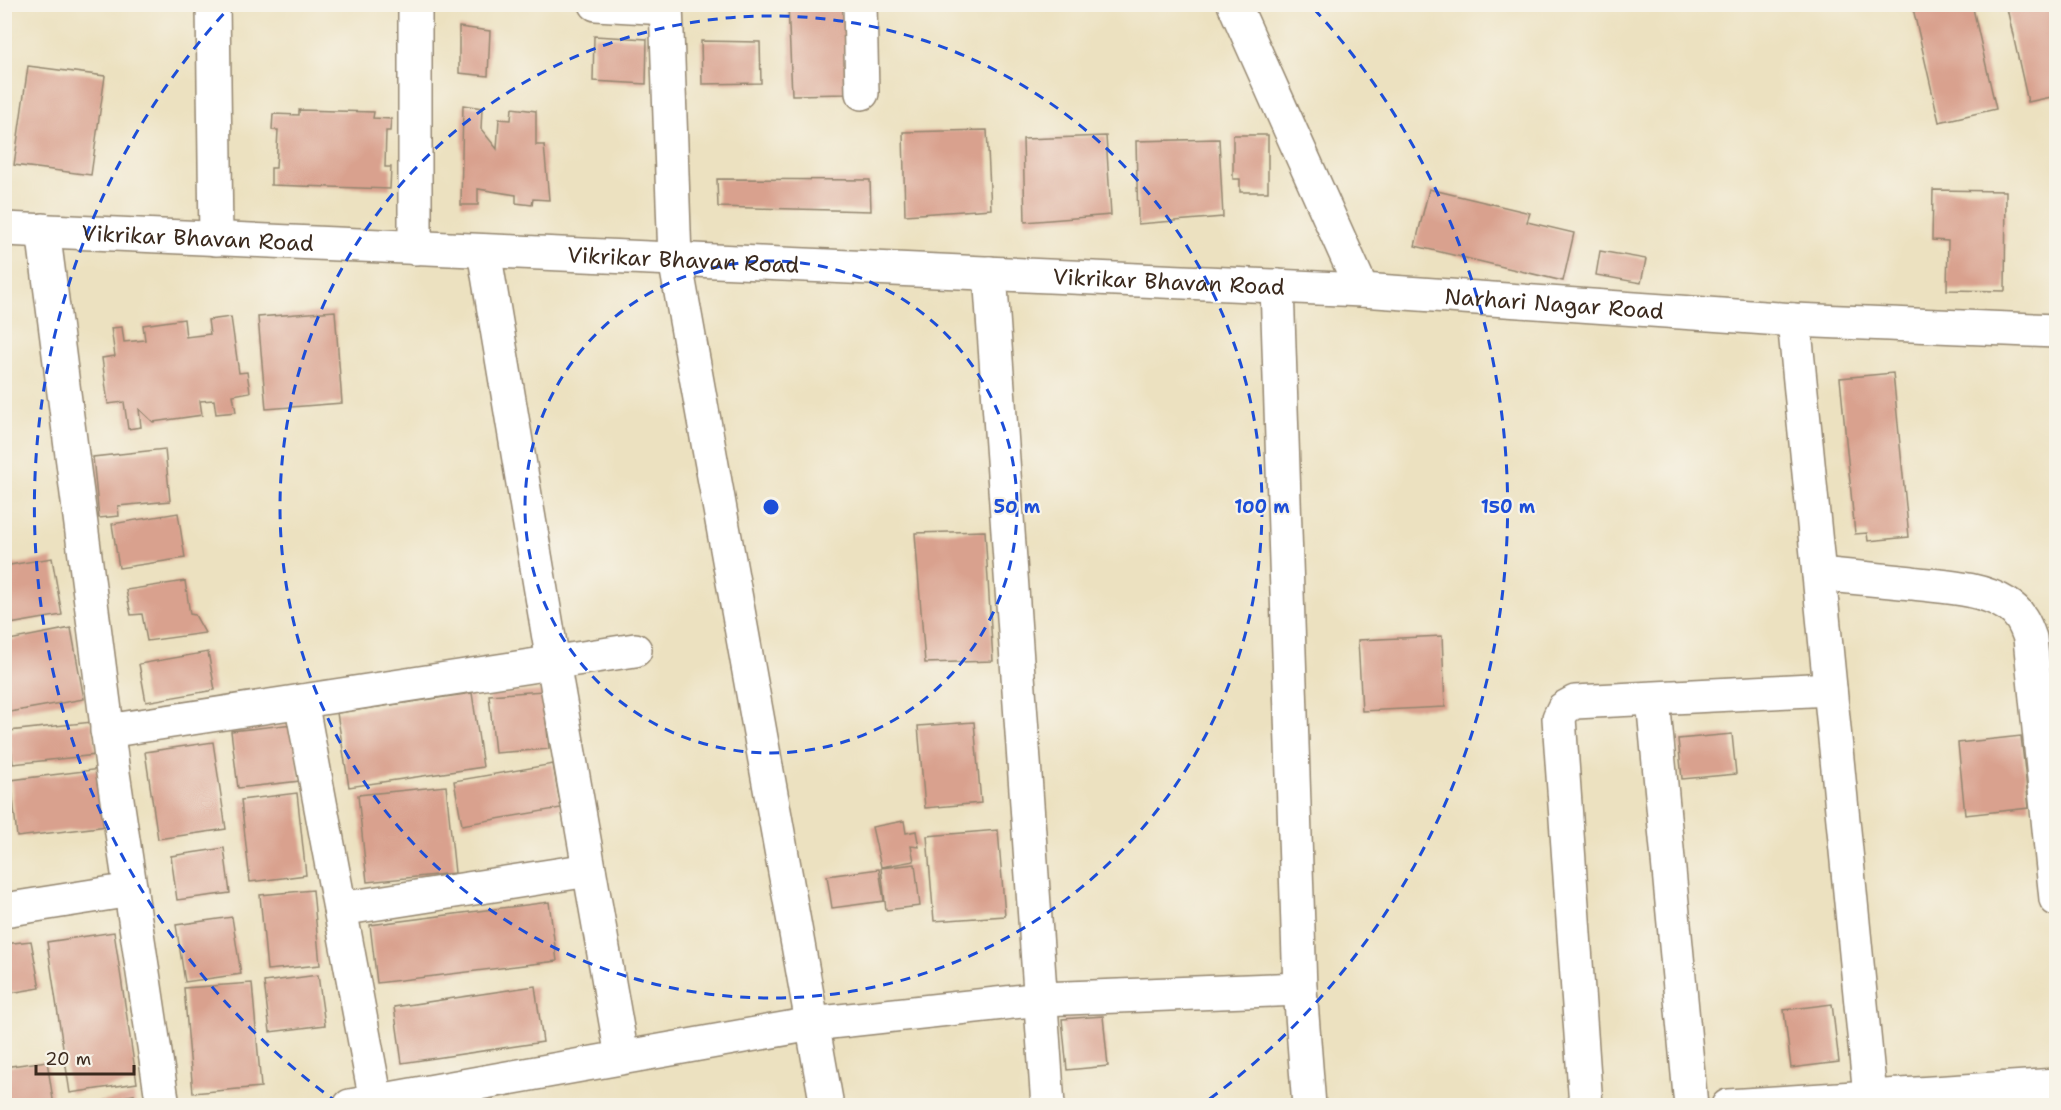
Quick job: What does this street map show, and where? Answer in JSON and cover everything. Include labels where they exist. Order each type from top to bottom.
[{"type":"street","points":[[213,4],[216,239]]},
{"type":"street","points":[[415,4],[415,248]]},
{"type":"street","points":[[596,4],[666,6],[675,259],[827,1106]]},
{"type":"street","points":[[860,4],[862,93]]},
{"type":"street","points":[[1234,4],[1362,290]]},
{"type":"street","name":"Vikrikar Bhavan Road","points":[[4,229],[1362,290]]},
{"type":"street","points":[[43,230],[107,731],[163,1106]]},
{"type":"street","points":[[484,250],[622,1057]]},
{"type":"street","points":[[990,273],[1048,1106]]},
{"type":"street","points":[[1276,286],[1300,989],[1309,1106]]},
{"type":"street","name":"Narhari Nagar Road","points":[[1362,290],[1794,320],[2056,331]]},
{"type":"street","points":[[1794,320],[1871,1101]]},
{"type":"street","points":[[1819,574],[1961,589],[1985,595],[2006,604],[2024,622],[2030,638],[2056,898]]},
{"type":"street","points":[[107,731],[635,650]]},
{"type":"street","points":[[1586,1106],[1559,718],[1564,708],[1575,702],[1830,689]]},
{"type":"street","points":[[1653,699],[1691,1106]]},
{"type":"street","points":[[301,701],[340,909],[363,1103],[812,1024],[1041,999],[1300,989]]},
{"type":"street","points":[[340,909],[589,870]]},
{"type":"street","points":[[4,910],[131,890]]},
{"type":"street","points":[[1728,1106],[1871,1101],[2056,1085]]},
{"type":"building","points":[[788,4],[845,4],[847,94],[792,95]]},
{"type":"building","points":[[1912,4],[1972,4],[1996,109],[1939,122]]},
{"type":"building","points":[[2006,4],[2056,4],[2056,96],[2028,102]]},
{"type":"building","points":[[459,27],[490,31],[488,76],[459,73]]},
{"type":"building","points":[[594,36],[647,39],[646,84],[593,81]]},
{"type":"building","points":[[701,41],[760,42],[761,83],[702,84]]},
{"type":"building","points":[[28,66],[105,76],[91,175],[14,165]]},
{"type":"building","points":[[463,105],[482,108],[481,129],[497,149],[499,119],[511,120],[512,108],[536,111],[536,145],[544,145],[549,200],[533,199],[532,205],[516,203],[516,195],[478,189],[478,205],[461,205]]},
{"type":"building","points":[[299,110],[374,112],[373,118],[391,119],[390,131],[386,131],[385,167],[391,167],[390,189],[271,185],[271,168],[276,168],[278,130],[272,130],[273,114],[299,115]]},
{"type":"building","points":[[987,130],[991,209],[905,215],[903,132]]},
{"type":"building","points":[[1233,135],[1268,135],[1268,192],[1240,192],[1240,179],[1233,179]]},
{"type":"building","points":[[1106,136],[1111,215],[1025,222],[1023,139]]},
{"type":"building","points":[[1219,139],[1223,217],[1138,224],[1136,141]]},
{"type":"building","points":[[717,179],[870,180],[871,211],[718,207]]},
{"type":"building","points":[[1429,189],[1530,213],[1527,222],[1574,233],[1563,281],[1415,246]]},
{"type":"building","points":[[1933,190],[2006,191],[2005,291],[1947,290],[1948,241],[1932,240]]},
{"type":"building","points":[[1600,251],[1646,259],[1641,283],[1596,275]]},
{"type":"building","points":[[335,311],[342,403],[266,409],[258,317]]},
{"type":"building","points":[[231,317],[239,373],[247,372],[250,392],[233,395],[236,412],[216,414],[214,400],[200,401],[202,415],[153,422],[139,409],[141,427],[128,429],[124,402],[108,404],[102,358],[115,356],[111,328],[122,327],[124,342],[145,340],[143,325],[184,319],[186,337],[210,334],[208,320]]},
{"type":"building","points":[[1893,373],[1909,537],[1868,541],[1867,533],[1855,534],[1840,378]]},
{"type":"building","points":[[165,449],[170,501],[118,506],[119,516],[99,518],[93,457]]},
{"type":"building","points":[[178,513],[185,558],[119,568],[112,524]]},
{"type":"building","points":[[985,531],[993,661],[925,663],[915,533]]},
{"type":"building","points":[[52,558],[62,615],[4,625],[4,566]]},
{"type":"building","points":[[185,581],[190,614],[195,615],[205,633],[147,641],[142,614],[131,615],[126,590]]},
{"type":"building","points":[[71,628],[84,699],[4,713],[4,641]]},
{"type":"building","points":[[1442,636],[1445,707],[1362,711],[1358,640]]},
{"type":"building","points":[[208,652],[215,690],[146,702],[139,664]]},
{"type":"building","points":[[543,691],[549,749],[495,753],[489,695]]},
{"type":"building","points":[[472,693],[483,767],[349,787],[337,713]]},
{"type":"building","points":[[92,722],[96,755],[13,764],[9,731]]},
{"type":"building","points":[[974,722],[981,803],[925,808],[918,726]]},
{"type":"building","points":[[293,724],[300,781],[238,788],[231,731]]},
{"type":"building","points":[[1732,734],[1736,774],[1682,779],[1678,739]]},
{"type":"building","points":[[2021,736],[2029,808],[1965,815],[1958,743]]},
{"type":"building","points":[[213,742],[226,829],[158,839],[145,752]]},
{"type":"building","points":[[553,764],[561,808],[462,825],[454,781]]},
{"type":"building","points":[[100,769],[107,826],[17,837],[11,780]]},
{"type":"building","points":[[446,786],[455,873],[367,882],[358,795]]},
{"type":"building","points":[[297,793],[306,875],[250,882],[241,800]]},
{"type":"building","points":[[6,811],[9,831],[4,832],[4,812]]},
{"type":"building","points":[[904,821],[906,833],[916,831],[919,847],[911,846],[914,861],[881,867],[872,827]]},
{"type":"building","points":[[998,830],[1005,916],[934,921],[927,836]]},
{"type":"building","points":[[224,848],[230,893],[177,900],[171,856]]},
{"type":"building","points":[[915,864],[920,906],[886,910],[881,868]]},
{"type":"building","points":[[879,869],[884,901],[832,908],[827,876]]},
{"type":"building","points":[[313,890],[320,965],[267,970],[260,895]]},
{"type":"building","points":[[549,902],[557,961],[377,983],[370,925]]},
{"type":"building","points":[[232,917],[241,974],[185,982],[176,925]]},
{"type":"building","points":[[114,932],[137,1083],[70,1093],[47,942]]},
{"type":"building","points":[[31,941],[40,988],[4,994],[4,944]]},
{"type":"building","points":[[318,975],[325,1025],[270,1032],[264,982]]},
{"type":"building","points":[[252,983],[261,1087],[193,1093],[184,988]]},
{"type":"building","points":[[535,986],[543,1042],[402,1063],[394,1007]]},
{"type":"building","points":[[1832,1004],[1839,1062],[1791,1068],[1784,1010]]},
{"type":"building","points":[[1103,1016],[1108,1066],[1067,1070],[1062,1019]]},
{"type":"building","points":[[47,1061],[54,1106],[4,1106],[4,1067]]},
{"type":"building","points":[[134,1095],[136,1106],[88,1106],[88,1104]]}]
